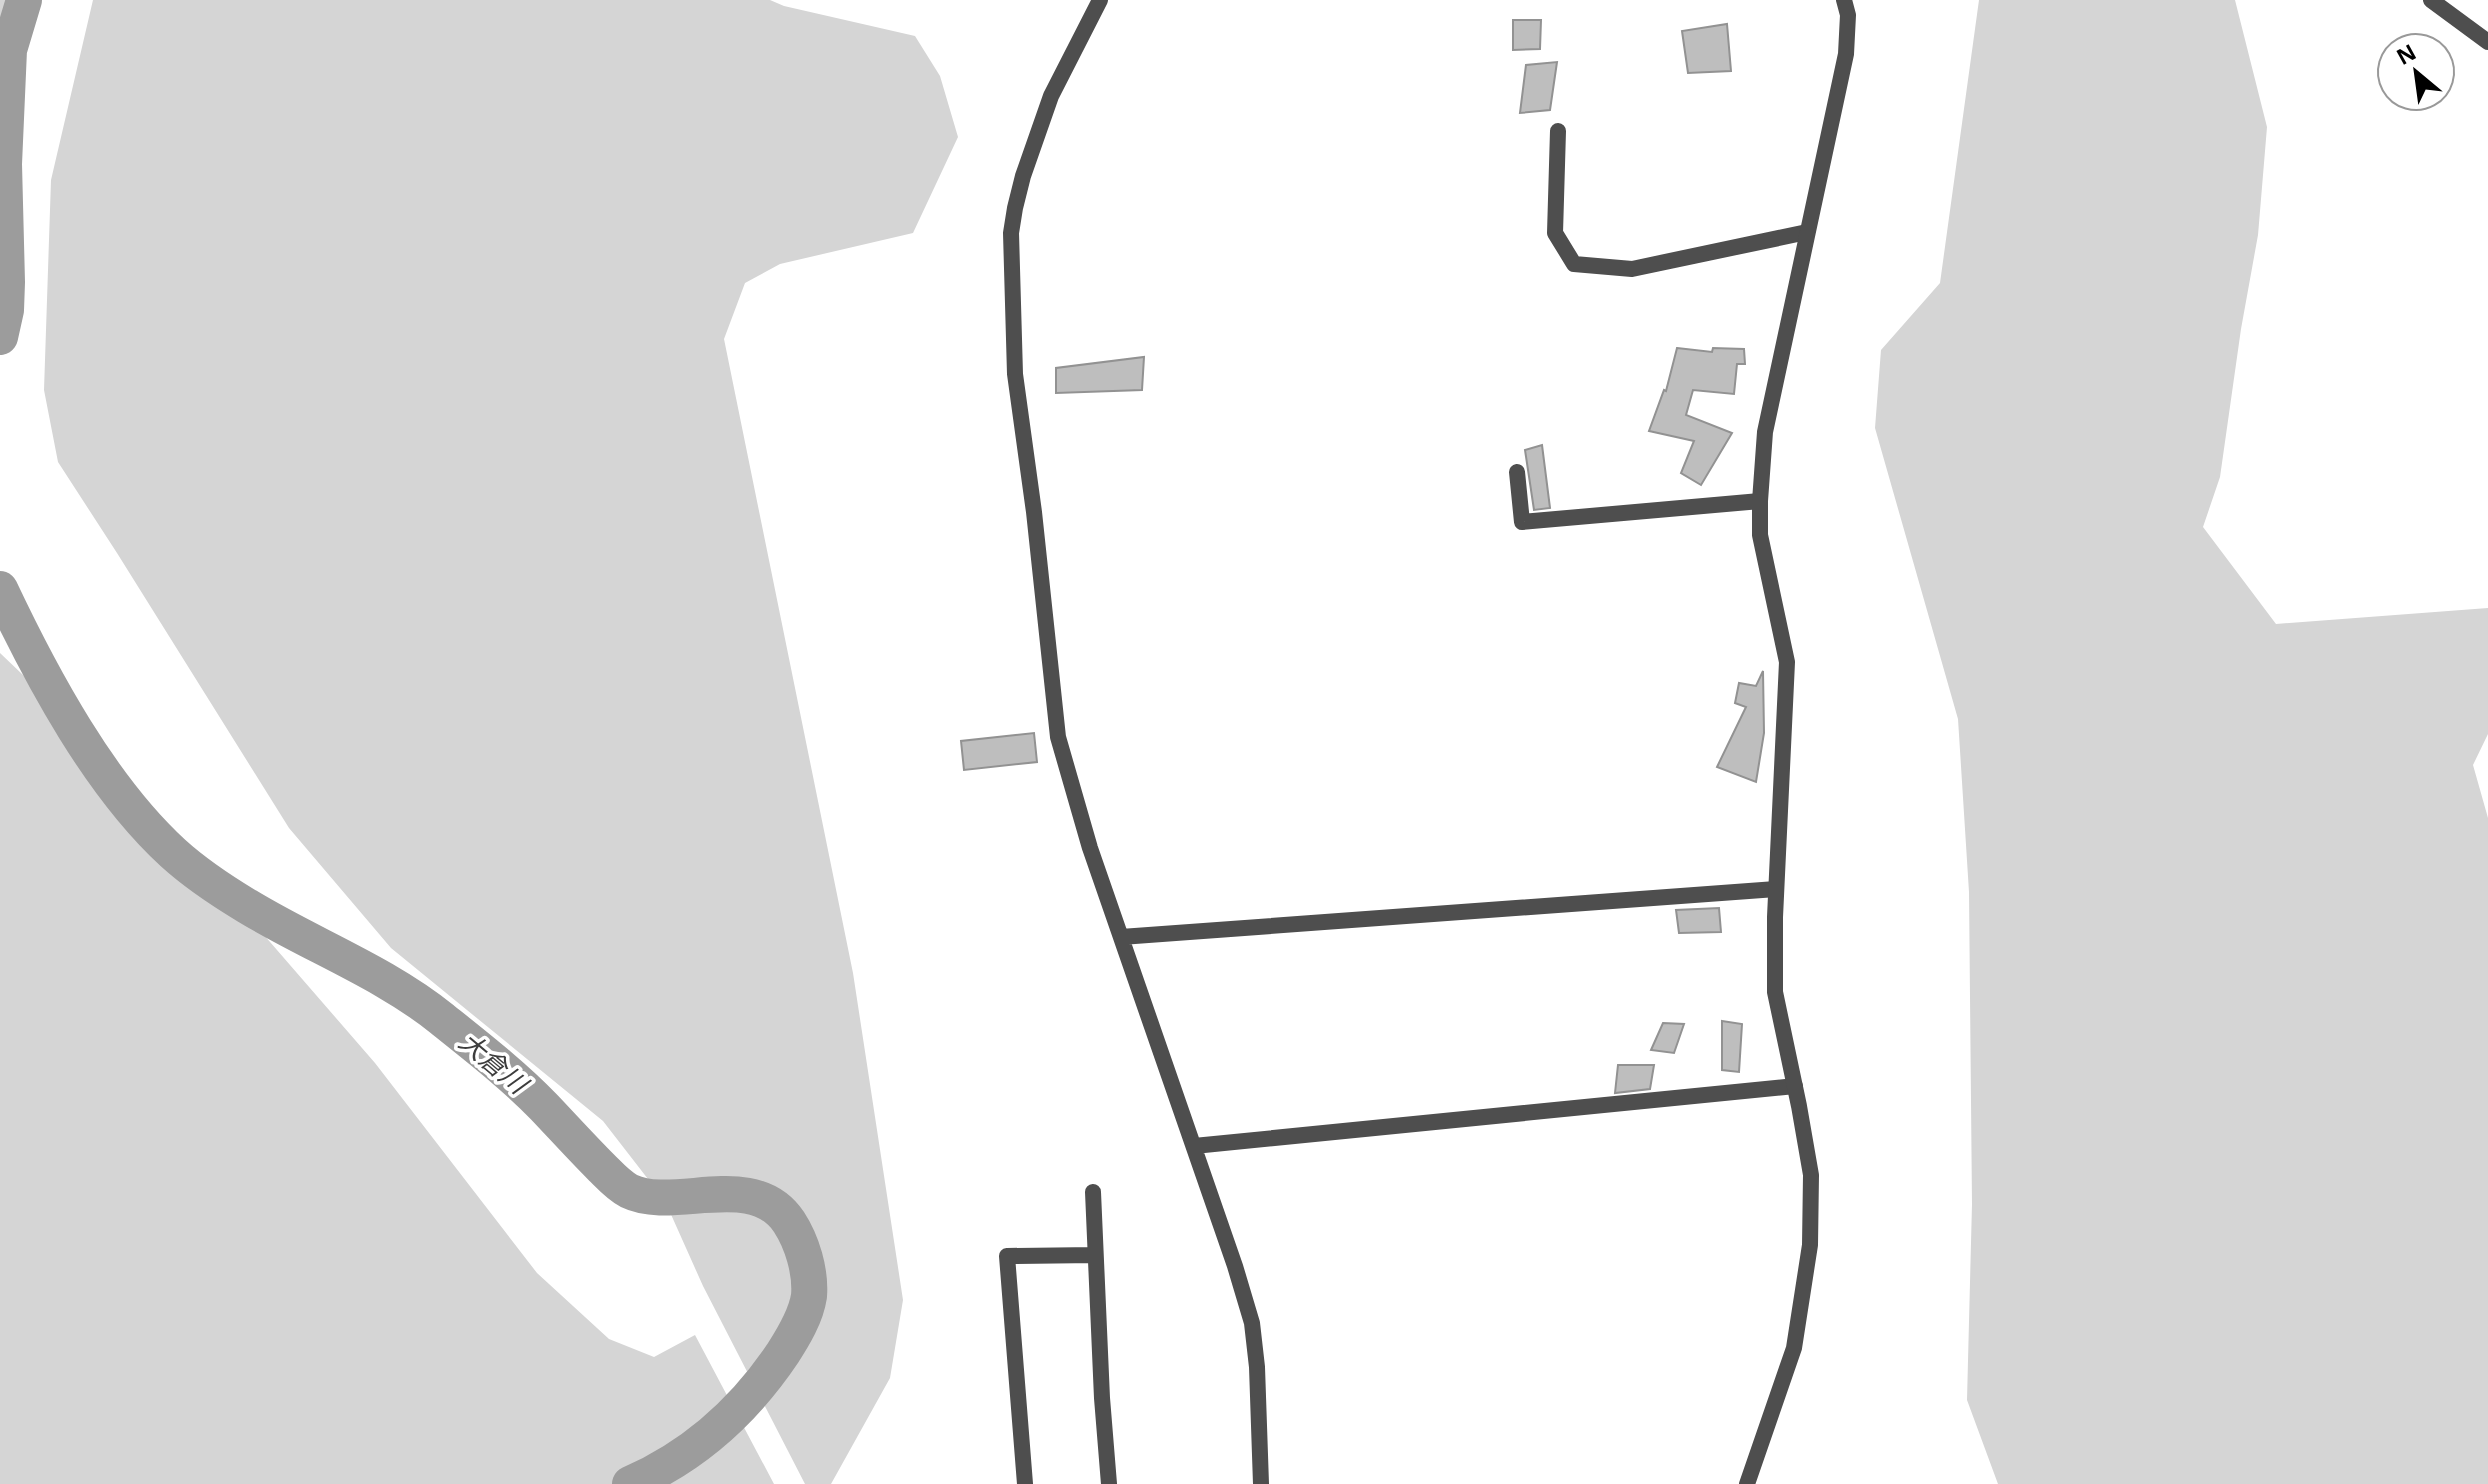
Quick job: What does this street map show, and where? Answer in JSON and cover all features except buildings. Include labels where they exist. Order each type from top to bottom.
[{"type":"street","points":[[1100,0],[1051,96],[1023,176],[1011,233],[1015,374],[1034,512],[1058,737],[1090,848],[1252,1323],[1257,1367],[1261,1484]]},
{"type":"street","points":[[1747,1484],[1794,1348],[1810,1245],[1811,1175],[1775,992],[1776,889],[1787,662],[1760,535],[1760,501],[1765,432],[1846,54],[1848,15],[1844,0]]},
{"type":"street","points":[[2431,0],[2488,42]]},
{"type":"street","points":[[1558,131],[1555,233],[1574,264],[1632,269],[1807,232]]},
{"type":"street","points":[[1517,472],[1522,522],[1760,501]]},
{"type":"street","points":[[1121,937],[1776,889]]},
{"type":"street","points":[[1194,1146],[1795,1086]]},
{"type":"street","points":[[1093,1192],[1109,1484]]},
{"type":"street","points":[[1025,1484],[1007,1256],[1095,1255]]},
{"type":"shaded area","points":[[0,0],[25,0],[0,47]]},
{"type":"shaded area","points":[[93,0],[770,0],[784,6],[915,36],[940,76],[958,137],[913,233],[780,264],[745,283],[724,339],[853,973],[903,1300],[890,1378],[831,1484],[805,1484],[703,1286],[665,1201],[603,1121],[391,948],[289,828],[58,462],[44,390],[51,180]]},
{"type":"shaded area","points":[[1979,0],[2235,0],[2267,127],[2258,235],[2220,477],[2203,527],[2276,624],[2488,608],[2488,734],[2473,765],[2488,818],[2488,1484],[1998,1484],[1967,1400],[1972,1204],[1969,892],[1958,719],[1875,428],[1881,350],[1940,283]]},
{"type":"shaded area","points":[[0,653],[88,737],[375,1063],[537,1273],[609,1339],[654,1357],[695,1335],[774,1484],[0,1484]]},
{"type":"waterway","name":"大倉川","points":[[0,337],[6,310],[7,282],[4,164],[9,50],[24,0]]},
{"type":"waterway","name":"大倉川","points":[[0,589],[54,694],[97,763],[146,826],[190,868],[271,920],[420,1002],[520,1084],[625,1189],[668,1198],[712,1194],[755,1197],[774,1206],[789,1222],[805,1257],[809,1277],[805,1311],[791,1340],[752,1394],[716,1430],[675,1460],[630,1484]]}]
